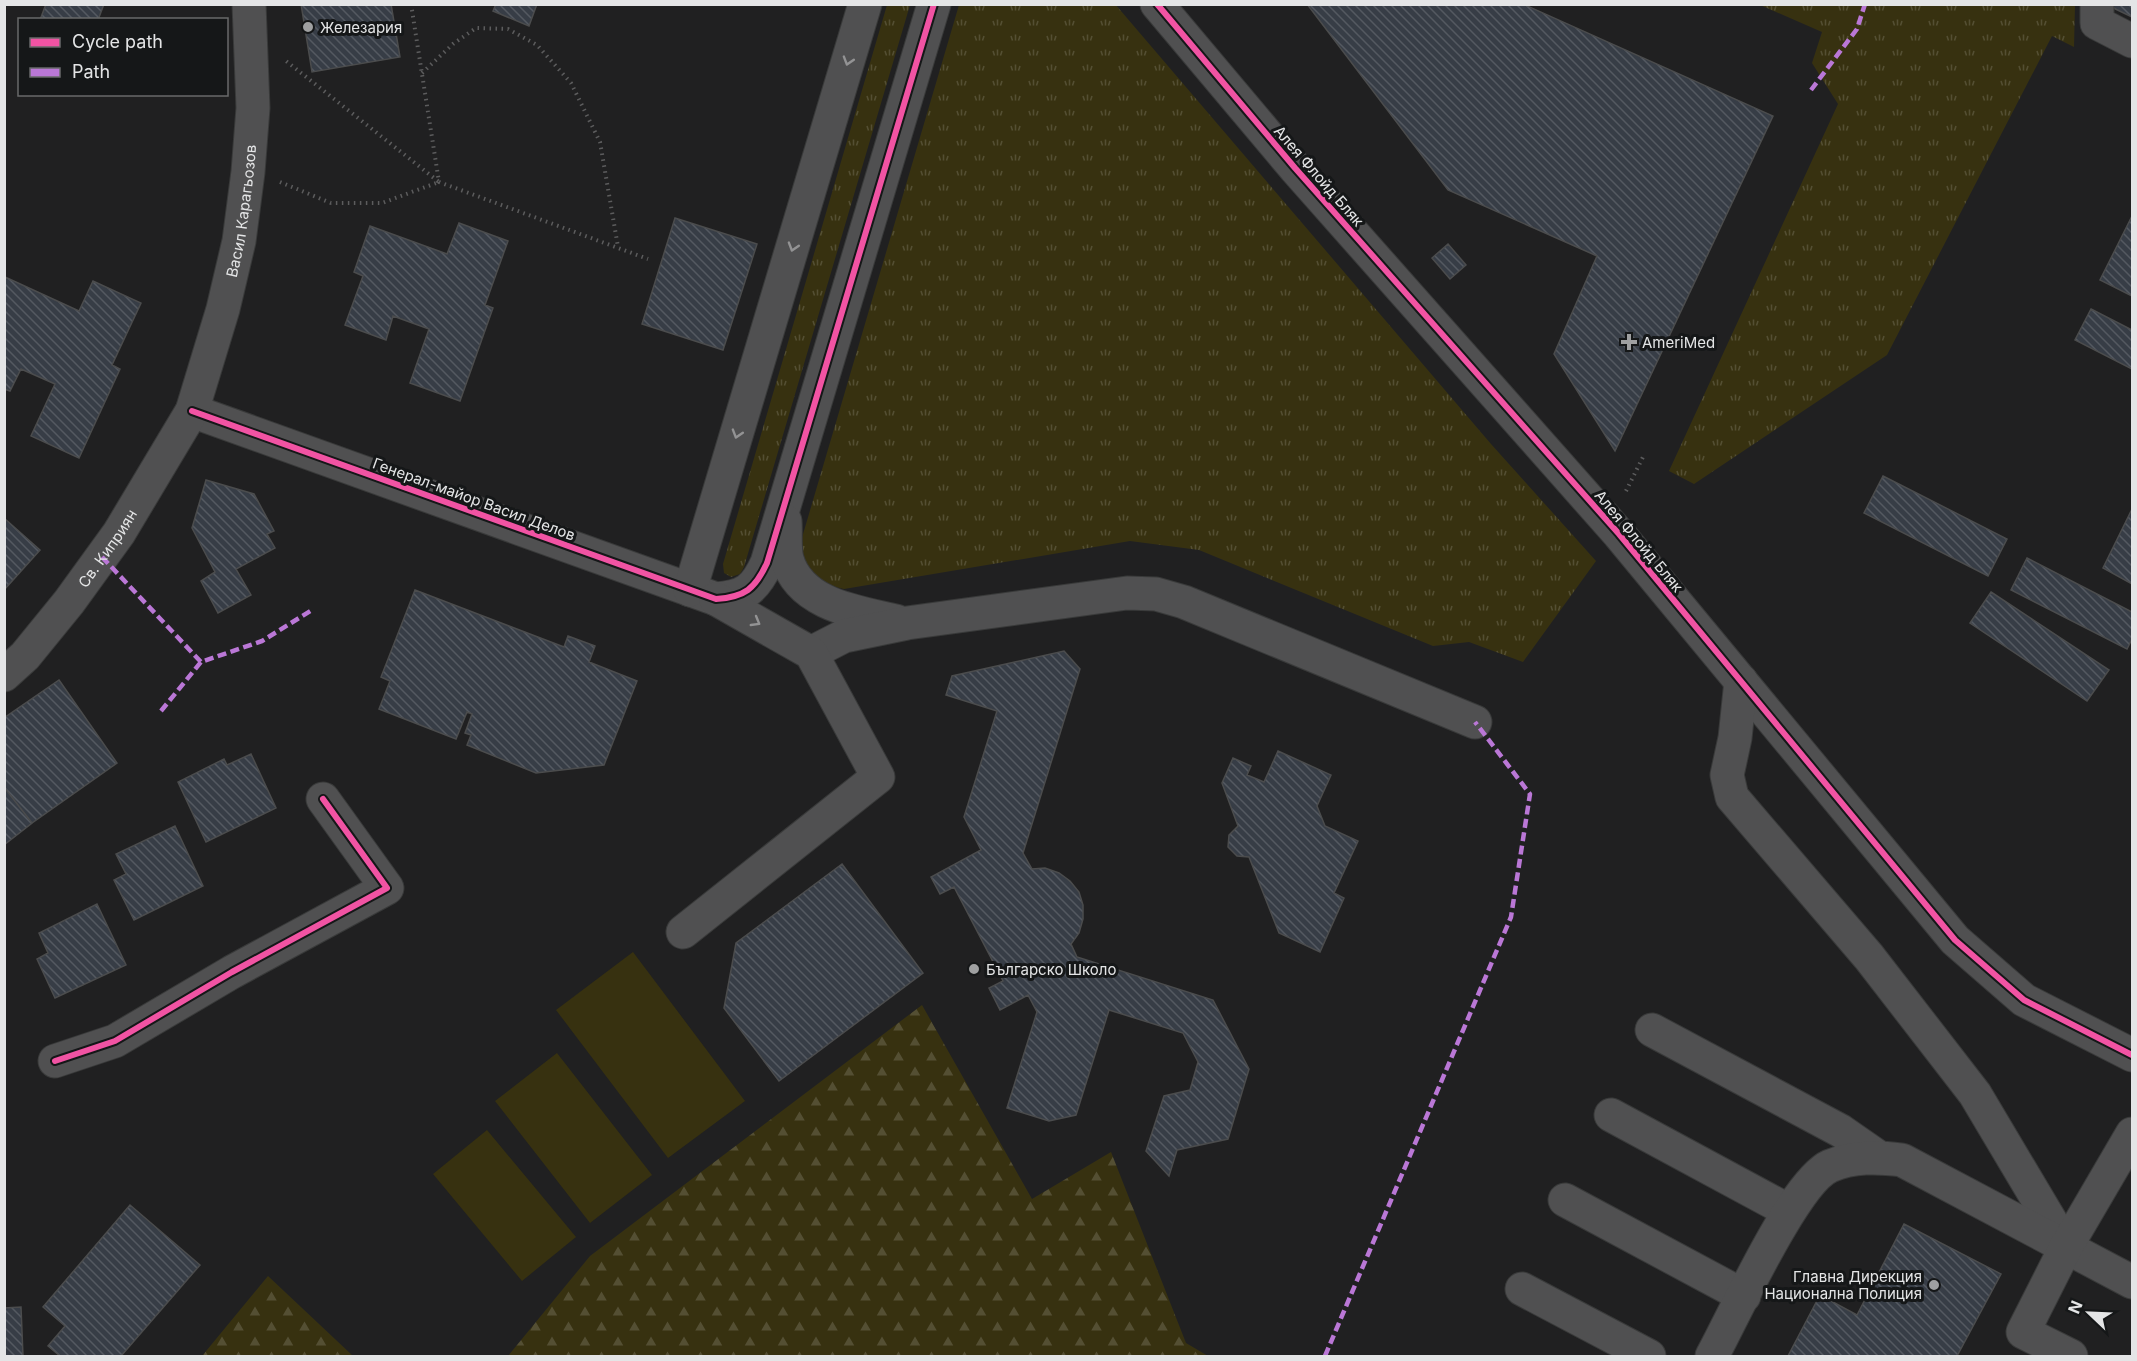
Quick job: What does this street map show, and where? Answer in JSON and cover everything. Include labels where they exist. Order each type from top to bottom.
[{"type":"street","points":[[865,4],[703,595],[734,598],[748,591],[759,580],[768,563],[934,4]]},
{"type":"street","name":"Алея Флойд Бляк","points":[[1157,4],[1295,168],[1614,529],[1955,940],[2024,1000],[2133,1055]]},
{"type":"street","points":[[2097,4],[2097,23],[2133,41]]},
{"type":"street","name":"Васил Карагьозов","points":[[192,411],[226,298],[239,242],[253,108],[249,18]]},
{"type":"street","name":"Генерал-майор Васил Делов","points":[[192,411],[703,595],[811,653]]},
{"type":"street","name":"Св. Киприян","points":[[4,675],[25,656],[69,602],[113,541],[192,411]]},
{"type":"street","points":[[785,505],[787,559],[798,581],[818,599],[855,611],[907,623]]},
{"type":"street","points":[[682,932],[878,777],[811,653],[844,636],[907,623],[1127,593],[1156,594],[1184,602],[1475,722]]},
{"type":"street","points":[[1741,681],[1735,738],[1727,775],[1732,797],[1869,957],[1975,1094],[2066,1247]]},
{"type":"street","points":[[55,1061],[115,1041],[232,972],[387,888],[323,799]]},
{"type":"street","points":[[1652,1030],[1841,1131],[1877,1156],[1902,1161],[2133,1282]]},
{"type":"street","points":[[1611,1115],[1789,1211]]},
{"type":"street","points":[[2071,1356],[2023,1332],[2066,1247],[2133,1134]]},
{"type":"street","points":[[1712,1356],[1789,1211],[1806,1185],[1829,1167],[1877,1156]]},
{"type":"street","points":[[1565,1200],[1744,1296]]},
{"type":"street","points":[[1522,1289],[1649,1356]]},
{"type":"path","points":[[411,4],[439,182]]},
{"type":"path","points":[[249,18],[439,182],[648,259]]},
{"type":"path","points":[[422,74],[453,44],[476,28],[508,29],[537,45],[572,83],[600,142],[618,248]]},
{"type":"path","points":[[248,172],[285,183],[331,202],[382,203],[439,182]]},
{"type":"green space","points":[[1115,4],[1491,444],[1596,561],[1523,662],[1469,642],[1433,646],[1199,550],[1130,541],[844,589],[823,583],[810,575],[804,562],[801,541],[959,5]]},
{"type":"green space","points":[[887,5],[910,5],[744,567],[740,574],[731,577],[724,573],[723,564]]},
{"type":"green space","points":[[1760,5],[2075,5],[2074,47],[2052,36],[1887,355],[1694,484],[1669,471],[1838,104],[1812,63],[1822,32]]},
{"type":"green space","points":[[633,952],[745,1101],[668,1158],[556,1010]]},
{"type":"green space","points":[[922,1005],[1032,1199],[1111,1152],[1186,1343],[1208,1356],[508,1356],[590,1256]]},
{"type":"green space","points":[[557,1053],[652,1175],[590,1223],[495,1101]]},
{"type":"green space","points":[[487,1130],[576,1237],[522,1281],[433,1174]]},
{"type":"green space","points":[[268,1276],[353,1356],[202,1356]]},
{"type":"building","points":[[46,4],[104,4],[99,18],[41,18]]},
{"type":"building","points":[[301,4],[391,4],[400,57],[312,72]]},
{"type":"building","points":[[496,4],[537,4],[529,26],[493,11]]},
{"type":"building","points":[[1307,4],[1523,4],[1773,116],[1615,451],[1554,354],[1597,256],[1448,190]]},
{"type":"building","points":[[2108,4],[2132,4],[2132,17],[2107,5]]},
{"type":"building","points":[[2132,216],[2132,296],[2100,280]]},
{"type":"building","points":[[675,218],[757,244],[723,350],[642,324]]},
{"type":"building","points":[[459,223],[508,241],[485,305],[493,308],[460,401],[410,383],[429,329],[393,316],[386,340],[345,325],[363,276],[354,272],[370,226],[447,254]]},
{"type":"building","points":[[1448,244],[1466,265],[1450,279],[1432,258]]},
{"type":"building","points":[[5,277],[79,311],[93,281],[141,303],[112,365],[120,369],[79,458],[31,436],[55,384],[21,369],[10,391],[4,389]]},
{"type":"building","points":[[2091,309],[2132,330],[2132,369],[2075,340]]},
{"type":"building","points":[[1883,476],[2007,539],[1988,576],[1864,513]]},
{"type":"building","points":[[206,480],[254,494],[274,531],[267,534],[275,548],[236,569],[251,595],[218,613],[201,581],[215,572],[192,528]]},
{"type":"building","points":[[2132,509],[2132,584],[2103,568]]},
{"type":"building","points":[[4,518],[40,550],[4,590]]},
{"type":"building","points":[[2027,558],[2132,612],[2132,639],[2127,649],[2011,590]]},
{"type":"building","points":[[415,590],[564,647],[568,636],[595,646],[589,662],[637,681],[604,765],[536,773],[467,745],[471,735],[465,733],[472,714],[467,712],[456,739],[379,709],[390,681],[381,677]]},
{"type":"building","points":[[1991,592],[2109,670],[2087,701],[1970,623]]},
{"type":"building","points":[[1064,651],[1080,669],[1023,853],[1032,869],[1045,868],[1059,873],[1079,892],[1083,905],[1083,919],[1079,933],[1071,944],[1077,957],[1213,1000],[1249,1069],[1228,1139],[1177,1150],[1169,1176],[1146,1151],[1164,1096],[1190,1090],[1198,1062],[1183,1033],[1109,1010],[1076,1115],[1049,1121],[1007,1108],[1037,1012],[1028,995],[1000,1010],[989,988],[1003,981],[954,887],[940,894],[931,877],[981,850],[964,817],[997,711],[946,695],[952,676]]},
{"type":"building","points":[[59,680],[117,763],[32,823],[4,787],[4,718]]},
{"type":"building","points":[[1278,751],[1331,775],[1317,806],[1325,826],[1358,841],[1334,893],[1344,898],[1320,952],[1279,933],[1249,857],[1237,856],[1228,847],[1229,835],[1238,826],[1222,783],[1233,758],[1251,766],[1247,775],[1264,782]]},
{"type":"building","points":[[251,754],[276,808],[206,842],[178,782],[224,759],[227,765]]},
{"type":"building","points":[[4,787],[32,823],[4,845]]},
{"type":"building","points":[[175,826],[203,886],[134,920],[114,880],[126,874],[116,854]]},
{"type":"building","points":[[842,864],[923,973],[779,1081],[724,1008],[736,943]]},
{"type":"building","points":[[97,904],[126,965],[55,998],[37,959],[48,953],[39,933]]},
{"type":"building","points":[[130,1205],[200,1265],[121,1356],[60,1356],[48,1346],[65,1326],[43,1307]]},
{"type":"building","name":"Главна Дирекция Национална Полиция","points":[[1904,1224],[2001,1274],[1957,1356],[1788,1356],[1820,1295],[1857,1315]]},
{"type":"building","points":[[21,1307],[23,1356],[4,1356],[4,1308]]},
{"type":"marked path","points":[[1811,90],[1857,29],[1865,4]]},
{"type":"marked path","points":[[102,557],[201,662],[262,641],[312,610]]},
{"type":"marked path","points":[[161,711],[201,662]]},
{"type":"marked path","points":[[1325,1356],[1511,917],[1530,794],[1475,722]]},
{"type":"cycle path","points":[[192,411],[716,599],[742,594],[758,579],[767,563],[934,4]]},
{"type":"cycle path","points":[[1157,4],[1295,168],[1619,534],[1955,940],[2024,1000],[2132,1055]]},
{"type":"cycle path","points":[[55,1061],[115,1041],[232,972],[387,888],[323,799]]},
{"type":"place","name":"Железария","points":[[308,27]]},
{"type":"place","name":"AmeriMed","points":[[1629,342]]},
{"type":"place","name":"Българско Школо","points":[[974,969]]},
{"type":"place","name":"Главна Дирекция Национална Полиция","points":[[1934,1285]]}]
